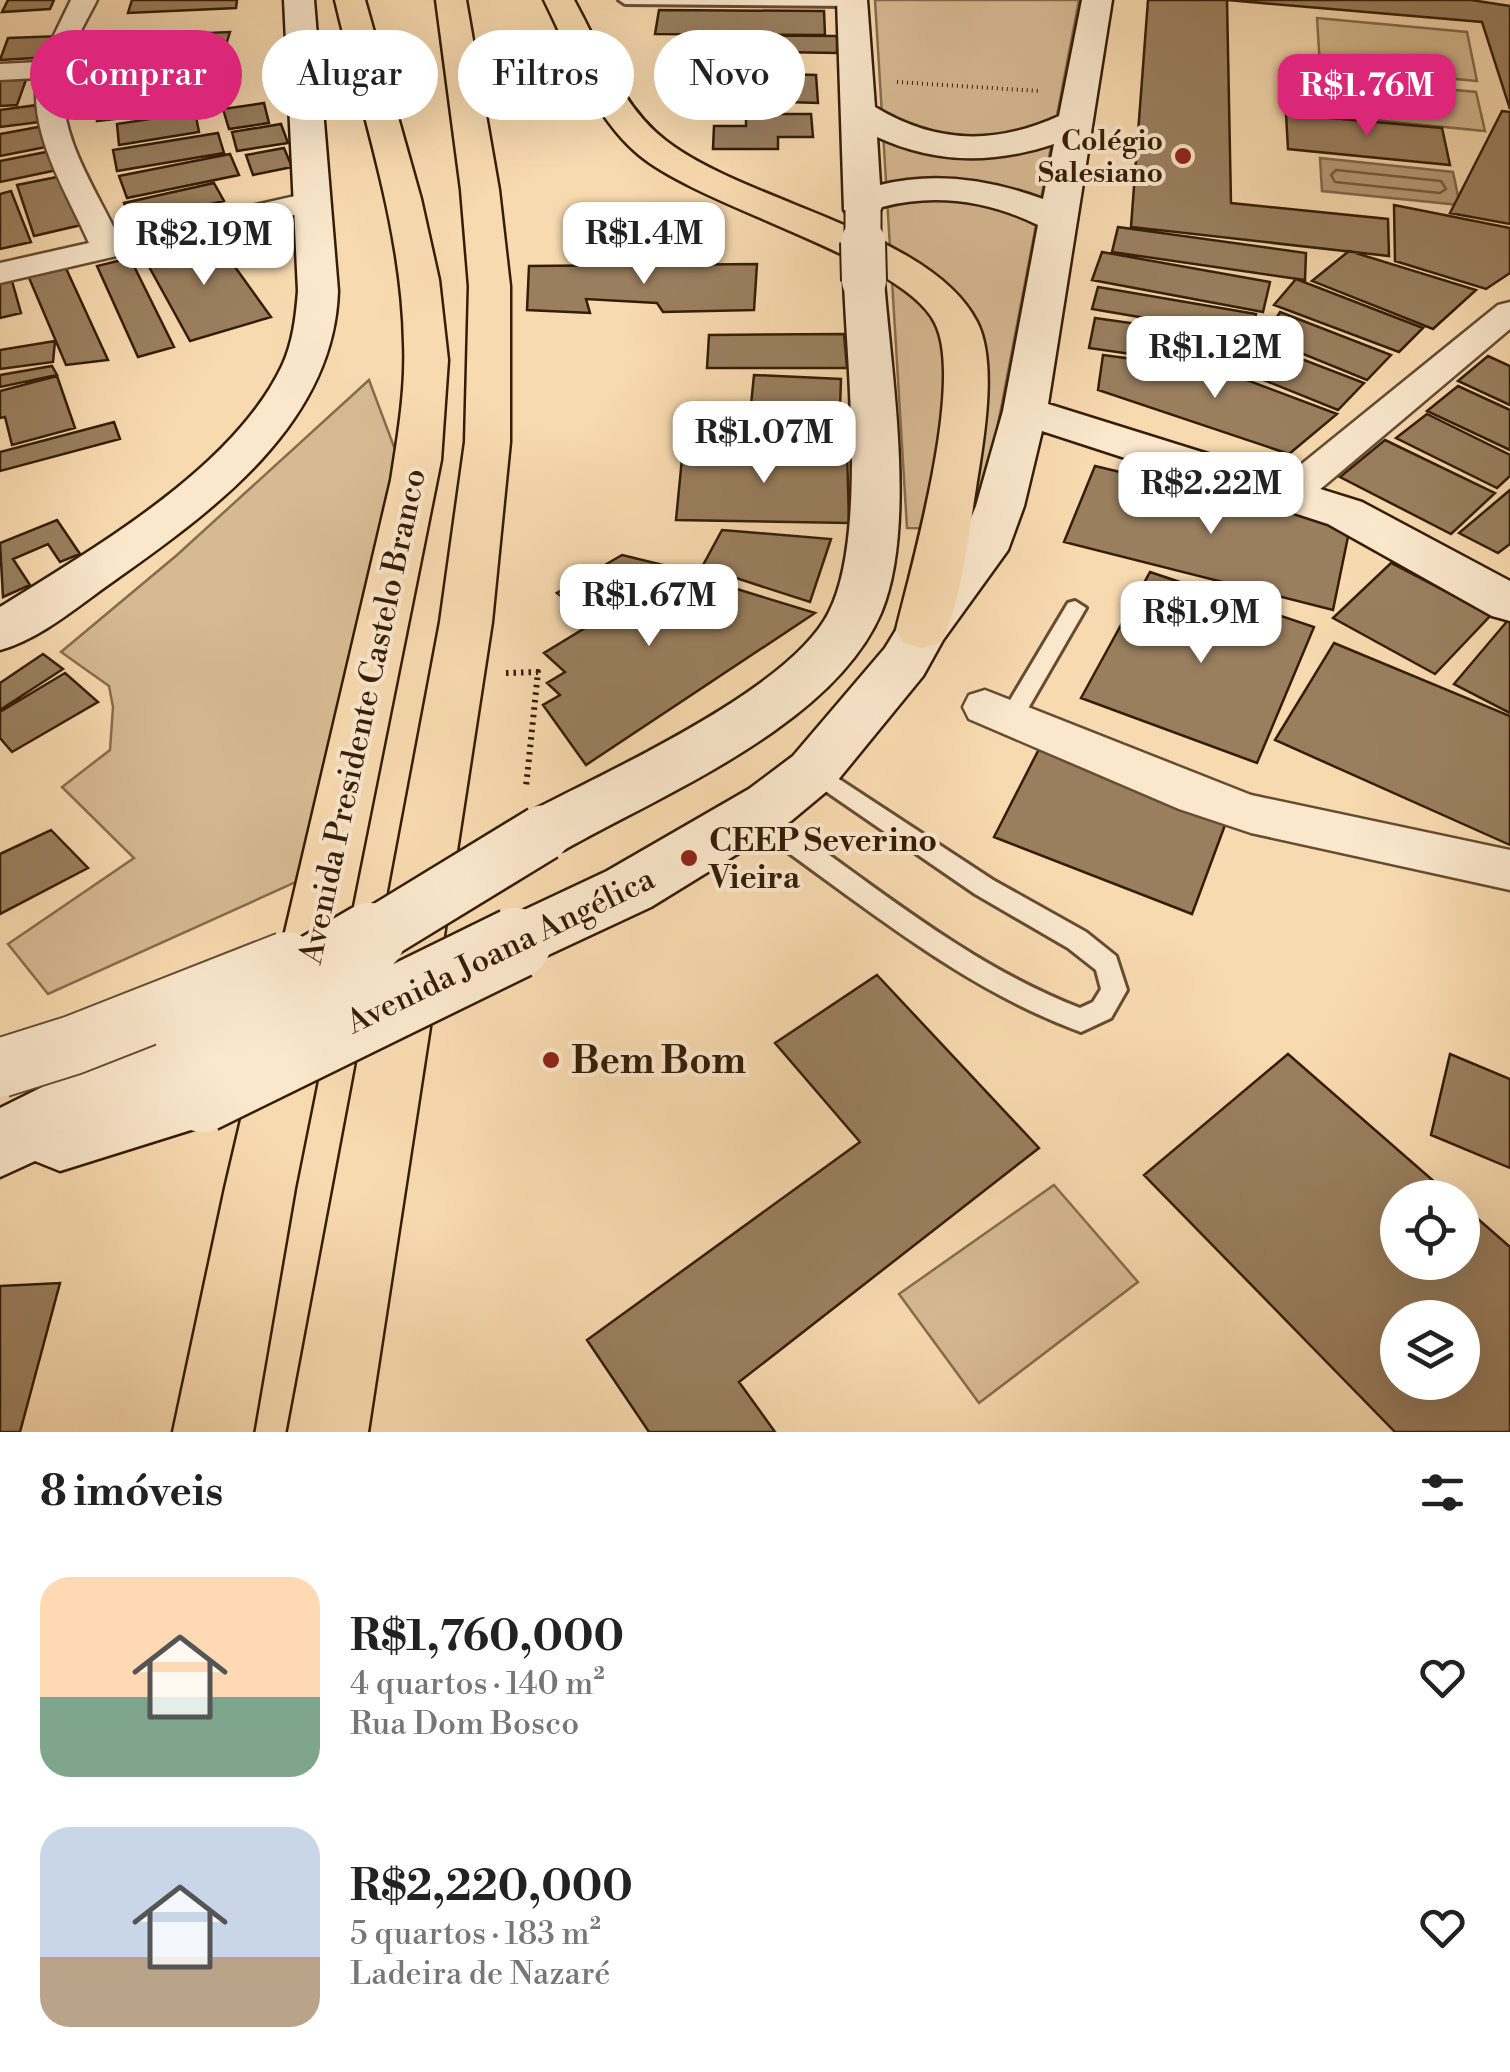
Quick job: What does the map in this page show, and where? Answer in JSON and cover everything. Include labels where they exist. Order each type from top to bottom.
[{"type":"main road","points":[[0,632],[116,557],[234,460],[279,409],[303,369],[316,332],[318,291],[299,0]]},
{"type":"main road","name":"Avenida Presidente Castelo Branco","points":[[213,1432],[260,1188],[415,480],[426,388],[424,322],[416,265],[350,0]]},
{"type":"main road","points":[[328,1432],[366,1184],[481,527],[492,317],[488,257],[451,0]]},
{"type":"main road","points":[[558,0],[630,126],[653,149],[688,172],[902,272],[944,304],[958,324],[964,366],[953,488],[922,630]]},
{"type":"main road","name":"Avenida Joana Angélica","points":[[0,1144],[516,944],[628,889],[770,805],[813,771],[855,726],[904,662],[922,630],[983,550],[1000,506],[1025,411],[1097,0]]},
{"type":"main road","name":"Avenida Joana Angélica","points":[[0,1157],[196,1069],[267,1001],[379,931],[534,810],[760,711],[809,672],[840,640],[856,612],[872,537],[863,206],[852,1]]},
{"type":"main road","points":[[856,96],[892,133],[916,142],[986,150],[1041,140],[1078,108]]},
{"type":"main road","points":[[863,206],[893,192],[962,189],[1016,200],[1058,220]]},
{"type":"main road","points":[[1025,411],[1345,513],[1510,603]]},
{"type":"main road","points":[[872,537],[940,545]]},
{"type":"street","points":[[71,30],[84,0]]},
{"type":"street","points":[[0,72],[30,70]]},
{"type":"street","points":[[54,120],[107,247]]},
{"type":"street","points":[[0,273],[313,200]]},
{"type":"street","points":[[1291,493],[1510,312]]},
{"type":"street","points":[[998,712],[1196,796],[1251,814],[1510,870]]},
{"type":"street","points":[[0,1068],[42,1057],[217,984],[379,931]]},
{"type":"lane","points":[[624,0],[852,1]]},
{"type":"lane","points":[[998,712],[1075,608]]},
{"type":"lane","points":[[798,846],[926,940],[1019,996],[1081,1020],[1102,1010],[1114,990],[1107,964],[1077,940],[984,887],[813,771]]},
{"type":"path","points":[[856,96],[1078,108]]},
{"type":"path","points":[[534,810],[538,672]]},
{"type":"shaded area","points":[[875,0],[1079,0],[978,529],[907,528]]},
{"type":"shaded area","points":[[1317,18],[1467,32],[1477,81],[1320,66]]},
{"type":"shaded area","points":[[1321,77],[1476,92],[1485,131],[1324,115]]},
{"type":"shaded area","points":[[369,380],[396,452],[347,719],[338,863],[48,994],[8,944],[134,858],[62,787],[110,750],[113,707],[109,686],[61,652],[177,555]]},
{"type":"shaded area","points":[[1054,1185],[1138,1282],[979,1403],[899,1294]]},
{"type":"water","points":[[1320,158],[1453,172],[1460,205],[1322,191]]},
{"type":"building","points":[[8,0],[54,0],[50,9],[2,12]]},
{"type":"building","points":[[132,0],[237,0],[236,8],[128,13]]},
{"type":"building","name":"Colégio Salesiano","points":[[1148,0],[1227,0],[1231,203],[1388,219],[1389,256],[1131,227]]},
{"type":"building","points":[[1227,0],[1471,0],[1510,6],[1510,109],[1482,22]]},
{"type":"building","points":[[659,10],[824,11],[825,35],[805,35],[805,30],[656,30]]},
{"type":"building","points":[[805,36],[837,36],[837,53],[805,52]]},
{"type":"building","points":[[30,37],[30,58],[0,60],[8,38]]},
{"type":"building","points":[[28,74],[17,105],[0,106],[0,76]]},
{"type":"building","points":[[805,75],[816,75],[818,103],[805,103]]},
{"type":"building","points":[[262,103],[262,120],[269,123],[229,129],[226,120],[242,120],[242,106]]},
{"type":"building","points":[[30,106],[30,120],[40,122],[0,127],[0,110]]},
{"type":"building","points":[[1502,111],[1510,112],[1510,224],[1450,213]]},
{"type":"building","points":[[805,114],[811,114],[813,137],[778,137],[778,149],[713,149],[714,126],[746,126],[746,120],[805,120]]},
{"type":"building","points":[[1286,114],[1442,128],[1450,165],[1288,149]]},
{"type":"building","points":[[197,120],[199,132],[119,145],[117,124]]},
{"type":"building","points":[[281,124],[288,143],[237,151],[232,132]]},
{"type":"building","points":[[44,126],[51,146],[0,156],[0,134]]},
{"type":"building","points":[[218,133],[224,153],[117,171],[113,150]]},
{"type":"building","points":[[284,148],[292,167],[253,175],[246,155]]},
{"type":"building","points":[[51,151],[57,170],[0,182],[0,161]]},
{"type":"building","points":[[230,154],[239,175],[127,198],[119,176]]},
{"type":"building","points":[[62,176],[81,225],[34,236],[17,185]]},
{"type":"building","points":[[214,183],[224,201],[132,222],[124,203]]},
{"type":"building","points":[[11,191],[31,242],[0,249],[0,194]]},
{"type":"building","points":[[1394,205],[1510,228],[1510,273],[1486,289],[1395,261]]},
{"type":"building","points":[[1118,227],[1306,253],[1305,280],[1112,252]]},
{"type":"building","points":[[212,235],[271,317],[190,341],[142,254]]},
{"type":"building","points":[[1349,251],[1476,290],[1433,329],[1312,281]]},
{"type":"building","points":[[1102,252],[1270,282],[1263,312],[1092,280]]},
{"type":"building","points":[[130,258],[174,347],[138,357],[97,266]]},
{"type":"building","points":[[64,264],[108,360],[66,365],[27,273]]},
{"type":"building","points":[[757,264],[754,310],[663,312],[657,303],[586,299],[590,313],[527,310],[529,266]]},
{"type":"building","points":[[1296,279],[1423,328],[1399,352],[1274,305]]},
{"type":"building","points":[[12,281],[21,313],[0,318],[0,284]]},
{"type":"building","points":[[1098,287],[1256,314],[1252,336],[1092,309]]},
{"type":"building","points":[[1280,312],[1391,355],[1367,380],[1264,338]]},
{"type":"building","points":[[1095,318],[1237,338],[1235,369],[1089,348]]},
{"type":"building","points":[[844,334],[847,368],[707,368],[709,335]]},
{"type":"building","points":[[55,341],[53,362],[0,369],[0,350]]},
{"type":"building","points":[[1265,345],[1364,383],[1338,410],[1239,370]]},
{"type":"building","points":[[1103,355],[1223,371],[1337,414],[1289,454],[1098,390]]},
{"type":"building","points":[[1488,356],[1510,366],[1510,405],[1458,381]]},
{"type":"building","points":[[52,366],[57,375],[0,387],[0,375]]},
{"type":"building","points":[[754,375],[841,379],[840,408],[751,405]]},
{"type":"building","points":[[57,376],[75,428],[12,445],[5,417],[0,418],[0,391]]},
{"type":"building","points":[[1458,386],[1510,410],[1510,450],[1427,411]]},
{"type":"building","points":[[741,411],[781,412],[781,421],[834,421],[835,446],[741,446]]},
{"type":"building","points":[[1427,414],[1510,455],[1510,476],[1497,488],[1396,438]]},
{"type":"building","points":[[114,422],[120,439],[0,471],[0,452]]},
{"type":"building","points":[[1385,440],[1495,493],[1451,534],[1340,477]]},
{"type":"building","points":[[683,448],[847,450],[849,523],[676,520]]},
{"type":"building","points":[[1095,466],[1350,527],[1333,610],[1064,542]]},
{"type":"building","points":[[1510,490],[1510,544],[1498,553],[1459,533]]},
{"type":"building","points":[[57,520],[80,554],[60,562],[48,544],[13,559],[30,585],[3,597],[0,543]]},
{"type":"building","points":[[722,530],[831,539],[810,602],[702,567]]},
{"type":"building","points":[[622,555],[700,574],[676,592],[701,608],[730,587],[815,613],[586,765],[543,705],[560,695],[547,683],[565,672],[544,653],[593,623],[557,593]]},
{"type":"building","points":[[1391,563],[1491,615],[1435,674],[1333,618]]},
{"type":"building","points":[[1150,572],[1314,627],[1257,763],[1081,698]]},
{"type":"building","points":[[1510,620],[1510,713],[1454,684]]},
{"type":"building","points":[[1334,643],[1510,716],[1510,845],[1275,740]]},
{"type":"building","points":[[43,654],[63,669],[0,710],[0,683]]},
{"type":"building","points":[[65,673],[98,702],[12,752],[0,738],[0,712]]},
{"type":"building","points":[[1039,749],[1228,817],[1192,914],[994,837]]},
{"type":"building","points":[[51,830],[88,868],[0,914],[0,854]]},
{"type":"building","points":[[877,975],[1039,1148],[739,1382],[775,1432],[649,1432],[587,1340],[860,1142],[775,1043]]},
{"type":"building","points":[[1288,1054],[1432,1180],[1380,1180],[1380,1280],[1480,1280],[1480,1221],[1510,1247],[1510,1432],[1395,1432],[1144,1175]]},
{"type":"building","points":[[1450,1054],[1510,1079],[1510,1168],[1431,1135]]},
{"type":"building","points":[[60,1283],[20,1432],[0,1432],[0,1286]]},
{"type":"place","name":"Colégio Salesiano","points":[[1183,156]]},
{"type":"place","name":"CEEP Severino Vieira","points":[[689,858]]},
{"type":"place","name":"Bem Bom","points":[[551,1060]]}]
